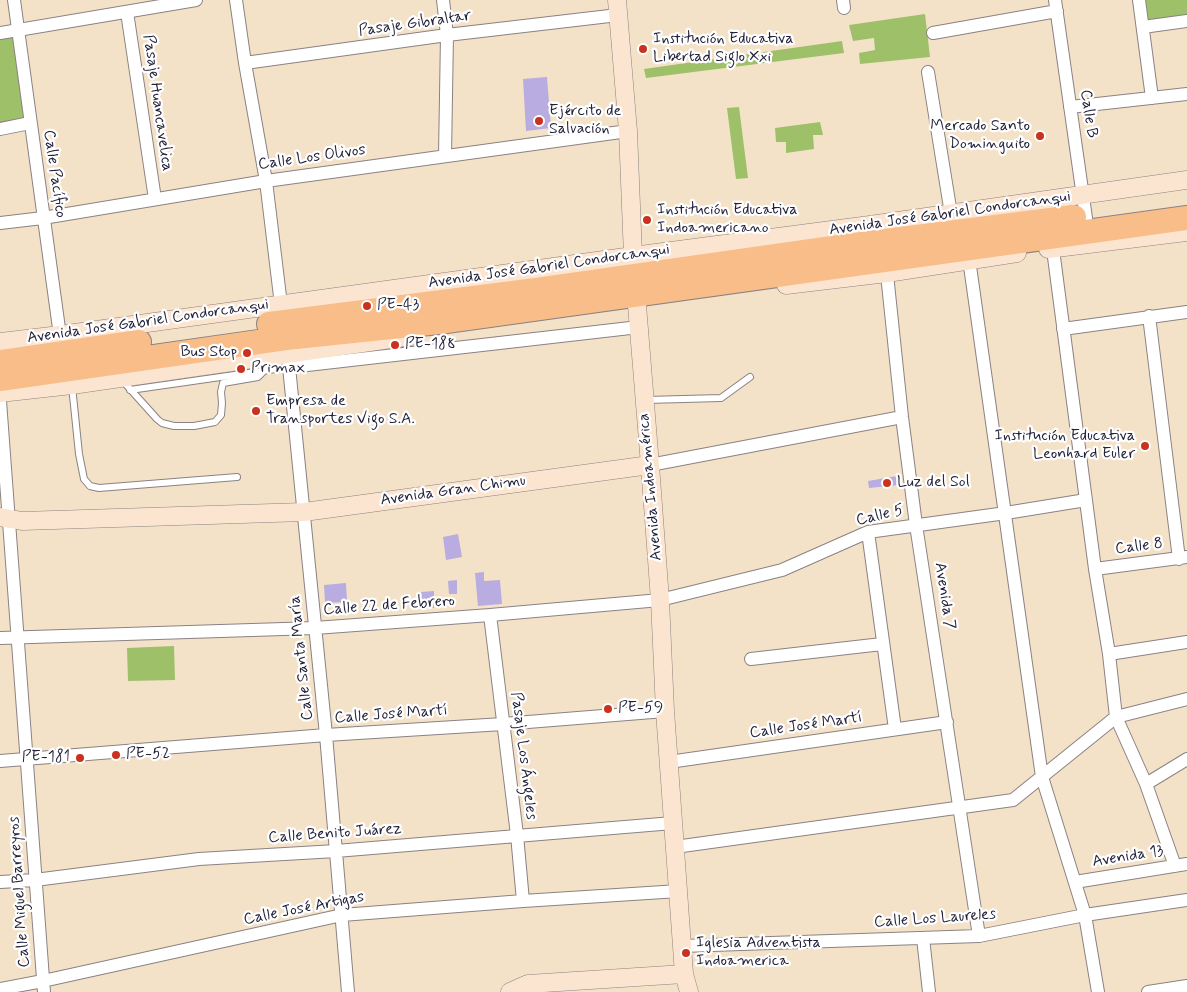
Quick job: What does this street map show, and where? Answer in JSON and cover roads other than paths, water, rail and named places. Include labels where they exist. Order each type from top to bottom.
[{"type":"highway","name":"Avenida José Gabriel Condorcanqui","points":[[635,282],[886,266],[960,239],[1085,214],[1187,202]]},
{"type":"highway","name":"Avenida José Gabriel Condorcanqui","points":[[0,362],[61,344],[285,337],[439,322],[635,282],[846,246],[960,239],[1052,242],[1085,214],[1187,218]]},
{"type":"highway","name":"Avenida José Gabriel Condorcanqui","points":[[0,379],[120,377],[285,337]]},
{"type":"street","name":"Calle Pacífico","points":[[14,0],[61,344]]},
{"type":"street","points":[[0,33],[196,0]]},
{"type":"street","name":"Calle Santa María","points":[[236,0],[266,181],[285,337],[326,735],[348,992]]},
{"type":"street","points":[[443,0],[447,35],[445,156]]},
{"type":"street","points":[[1139,0],[1152,98]]},
{"type":"street","points":[[933,33],[1056,6]]},
{"type":"street","name":"Calle B","points":[[1056,6],[1085,214]]},
{"type":"street","name":"Pasaje Gibraltar","points":[[245,63],[447,35],[618,7]]},
{"type":"street","name":"Avenida Indoamérica","points":[[618,7],[628,131],[635,282],[660,600],[665,711],[679,891],[684,974],[682,992]]},
{"type":"street","name":"Pasaje Huancavelica","points":[[127,12],[155,199]]},
{"type":"street","points":[[1143,27],[1187,21]]},
{"type":"street","points":[[928,72],[960,239],[1006,513],[1042,777],[1085,915],[1098,992]]},
{"type":"street","points":[[1070,107],[1187,94]]},
{"type":"street","points":[[0,129],[30,123]]},
{"type":"street","name":"Calle Los Olivos","points":[[0,223],[44,218],[266,181],[628,131]]},
{"type":"street","name":"Avenida José Gabriel Condorcanqui","points":[[1085,214],[1187,180]]},
{"type":"street","name":"Avenida José Gabriel Condorcanqui","points":[[1052,242],[1187,232]]},
{"type":"street","points":[[1052,242],[1116,717],[1181,865]]},
{"type":"street","name":"Avenida 7","points":[[886,266],[916,525],[980,936]]},
{"type":"street","name":"Avenida José Gabriel Condorcanqui","points":[[285,337],[635,282]]},
{"type":"street","points":[[1063,329],[1187,312]]},
{"type":"street","points":[[1149,316],[1183,558]]},
{"type":"street","points":[[285,337],[639,327]]},
{"type":"street","name":"Avenida José Gabriel Condorcanqui","points":[[0,342],[61,344]]},
{"type":"street","name":"Avenida José Gabriel Condorcanqui","points":[[0,393],[120,377]]},
{"type":"street","name":"Calle Miguel Barreyros","points":[[0,401],[4,518],[17,637],[44,987]]},
{"type":"street","name":"Avenida Gran Chimu","points":[[4,518],[22,521],[304,512],[650,465],[902,417]]},
{"type":"street","name":"Calle 5","points":[[660,600],[782,570],[868,532],[1086,500]]},
{"type":"street","points":[[868,532],[894,729]]},
{"type":"street","name":"Calle 8","points":[[1095,569],[1183,558]]},
{"type":"street","name":"Calle 22 de Febrero","points":[[0,638],[315,628],[660,600]]},
{"type":"street","name":"Pasaje Los Ángeles","points":[[490,615],[517,835],[523,901]]},
{"type":"street","points":[[1108,654],[1187,642]]},
{"type":"street","points":[[751,659],[882,644]]},
{"type":"street","points":[[675,847],[1012,800],[1116,717],[1187,699]]},
{"type":"street","name":"Calle José Martí","points":[[0,761],[665,711]]},
{"type":"street","name":"Calle José Martí","points":[[669,762],[947,722]]},
{"type":"street","points":[[1146,784],[1187,759]]},
{"type":"street","name":"Calle Benito Juárez","points":[[0,882],[36,880],[198,859],[336,851],[674,822]]},
{"type":"street","name":"Avenida 13","points":[[1075,882],[1181,865]]},
{"type":"street","name":"Calle José Artigas","points":[[0,989],[44,987],[342,915],[679,891]]},
{"type":"street","name":"Calle Los Laureles","points":[[682,946],[980,936],[1085,915],[1187,900]]},
{"type":"street","points":[[923,938],[929,992]]},
{"type":"street","points":[[510,992],[528,984],[581,986],[684,974]]},
{"type":"street","name":"Avenida Indoamérica","points":[[684,974],[689,992]]},
{"type":"street","points":[[1148,992],[1187,986]]},
{"type":"lane","points":[[120,377],[162,423],[174,426],[194,426],[215,422],[221,415],[223,383],[258,377],[285,337]]},
{"type":"lane","points":[[120,377],[263,372]]},
{"type":"lane","points":[[644,400],[721,398],[750,377]]},
{"type":"lane","points":[[72,384],[79,454],[84,479],[90,486],[99,488],[238,477]]},
{"type":"place","name":"Institución Educativa Libertad Siglo Xxi","points":[[643,49]]},
{"type":"place","name":"Ejército de Salvación","points":[[539,121]]},
{"type":"place","name":"Mercado Santo Dominguito","points":[[1040,136]]},
{"type":"place","name":"Institución Educativa Indoamericano","points":[[647,220]]},
{"type":"place","name":"PE-43","points":[[367,306]]},
{"type":"place","name":"PE-188","points":[[395,345]]},
{"type":"place","name":"Bus Stop","points":[[247,353]]},
{"type":"place","name":"Primax","points":[[241,369]]},
{"type":"place","name":"Empresa de Transportes Vigo S.A.","points":[[256,411]]},
{"type":"place","name":"Institución Educativa Leonhard Euler","points":[[1145,446]]},
{"type":"place","name":"Luz del Sol","points":[[887,483]]},
{"type":"place","name":"PE-59","points":[[608,709]]},
{"type":"place","name":"PE-52","points":[[116,755]]},
{"type":"place","name":"PE-181","points":[[80,758]]},
{"type":"place","name":"Iglesia Adventista Indoamerica","points":[[686,953]]}]
